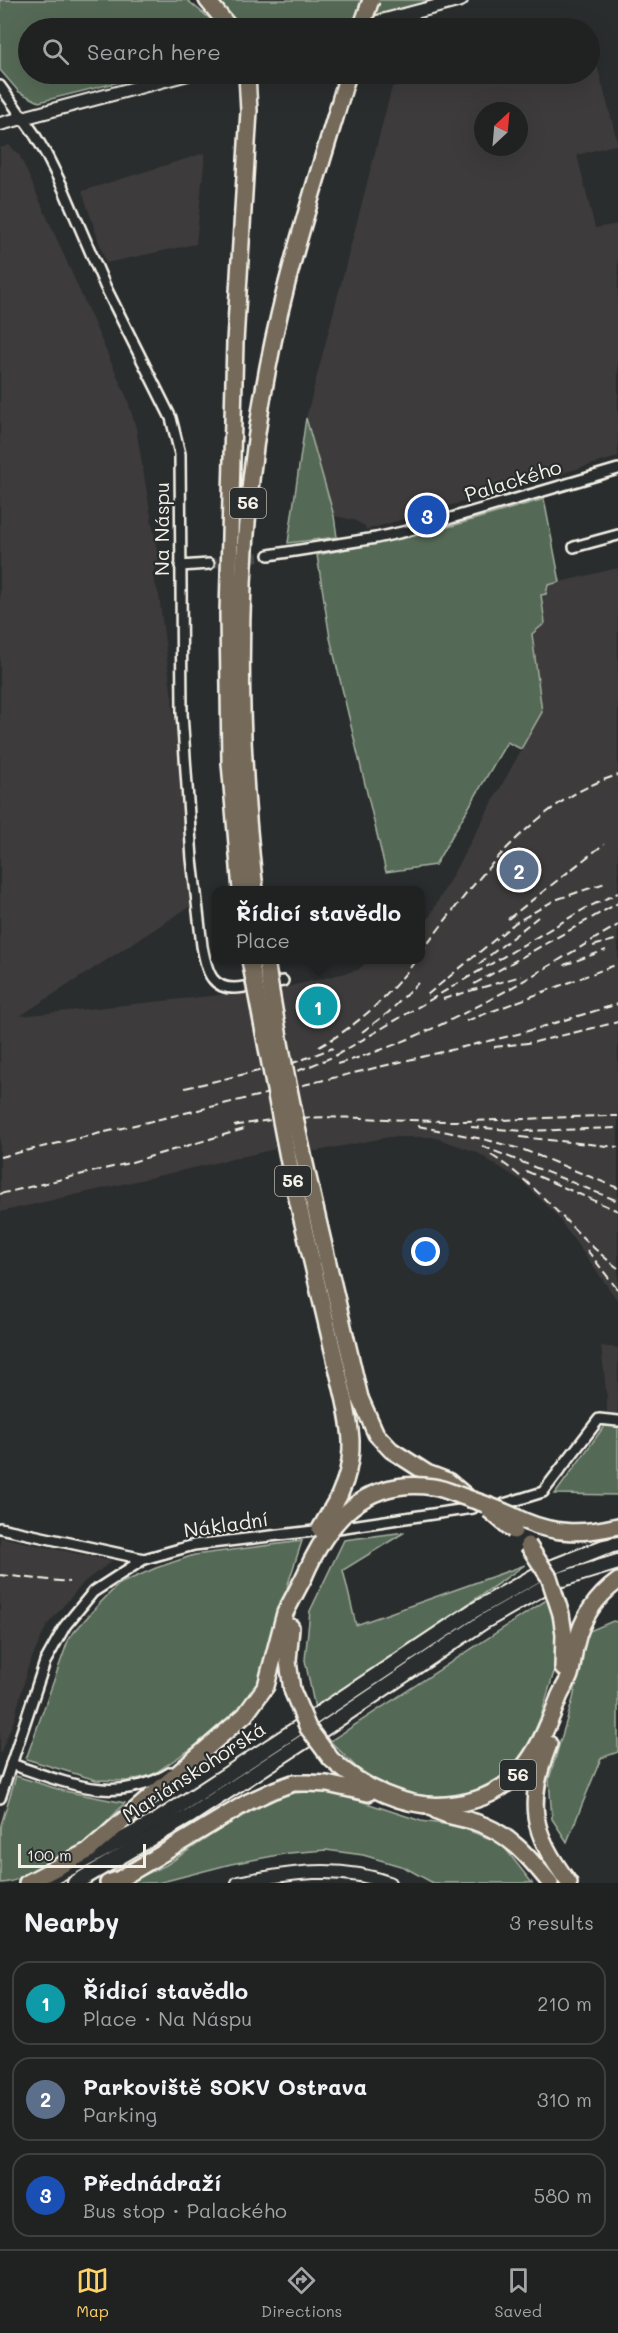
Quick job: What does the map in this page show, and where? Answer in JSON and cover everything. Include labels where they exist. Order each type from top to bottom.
[{"type":"highway","points":[[208,0],[222,18]]},
{"type":"highway","points":[[368,18],[371,0]]},
{"type":"highway","name":"56","points":[[241,886],[230,763],[227,650],[235,342],[249,128],[247,84]]},
{"type":"highway","name":"56","points":[[255,886],[243,713],[242,615],[245,527],[263,392],[272,346],[345,84]]},
{"type":"highway","name":"56","points":[[251,964],[291,1173],[345,1401],[352,1442],[352,1462],[345,1481],[332,1510],[314,1538],[290,1633],[288,1661],[292,1690],[308,1728],[331,1759],[370,1790],[422,1804],[451,1805],[473,1801],[499,1789],[515,1777],[536,1751],[562,1690]]},
{"type":"highway","name":"56","points":[[267,964],[276,1022],[307,1172],[366,1416],[376,1434],[391,1450],[426,1473],[447,1481],[472,1504]]},
{"type":"highway","name":"56","points":[[304,1577],[321,1543],[346,1511],[370,1497],[394,1488],[421,1486],[446,1490],[519,1526],[528,1545],[549,1577],[561,1614],[564,1634],[559,1719],[539,1772],[534,1806],[539,1833],[546,1849],[569,1883]]},
{"type":"highway","points":[[519,1526],[577,1533],[618,1526]]},
{"type":"highway","points":[[27,1883],[88,1851],[238,1721],[260,1695],[272,1669],[285,1613],[304,1577]]},
{"type":"highway","points":[[562,1690],[570,1674],[576,1642],[588,1612],[600,1596],[618,1581]]},
{"type":"highway","points":[[108,1883],[248,1802],[274,1790],[293,1784],[309,1783],[370,1790]]},
{"type":"highway","name":"56","points":[[422,1804],[440,1814],[476,1822],[497,1831],[516,1844],[550,1883]]},
{"type":"main road","name":"Mariánskohorská","points":[[42,1883],[153,1823],[473,1611],[549,1576],[603,1547],[618,1544]]},
{"type":"main road","name":"Mariánskohorská","points":[[75,1883],[191,1815],[549,1576],[618,1562]]},
{"type":"street","points":[[395,18],[461,0]]},
{"type":"street","points":[[0,124],[150,84]]},
{"type":"street","name":"Na Náspu","points":[[0,86],[23,118],[63,188],[105,286],[174,426],[180,454],[180,655],[185,772],[202,946],[212,980],[232,989],[244,987]]},
{"type":"street","name":"Palackého","points":[[269,555],[407,531],[618,469]]},
{"type":"street","points":[[573,547],[618,535]]},
{"type":"street","points":[[180,566],[209,564]]},
{"type":"street","points":[[504,1504],[543,1492],[599,1419],[618,1421]]},
{"type":"street","points":[[338,1528],[472,1504]]},
{"type":"street","name":"Nákladní","points":[[0,1528],[144,1559]]},
{"type":"street","name":"Nákladní","points":[[0,1798],[45,1662],[65,1626],[93,1592],[144,1559],[194,1545],[314,1531]]},
{"type":"street","points":[[11,1764],[96,1790],[120,1791],[162,1777],[196,1756]]},
{"type":"street","points":[[238,1883],[289,1873],[320,1871],[359,1874],[388,1883]]},
{"type":"shaded area","points":[[600,76],[618,144],[577,155],[595,228],[618,224],[618,457],[366,530],[365,526],[354,520],[334,516],[306,418],[392,87],[403,84],[600,84]]},
{"type":"shaded area","points":[[9,145],[20,156],[127,398],[136,428],[159,563],[152,574],[159,595],[178,746],[192,905],[20,1016],[278,989],[358,970],[364,964],[425,964],[425,925],[542,712],[532,634],[545,623],[541,595],[548,585],[618,568],[618,1301],[556,1215],[523,1182],[476,1152],[433,1137],[389,1137],[317,1151],[276,1149],[0,1212],[0,148]]},
{"type":"shaded area","points":[[205,153],[196,244],[106,263],[82,191]]},
{"type":"shaded area","points":[[601,1346],[618,1348],[618,1415],[607,1413]]},
{"type":"shaded area","points":[[0,1537],[112,1561],[85,1581],[47,1625],[28,1667],[14,1720],[0,1754]]},
{"type":"green space","points":[[0,0],[187,0],[209,18],[18,18],[18,84],[111,84],[39,102],[19,92],[0,70]]},
{"type":"green space","points":[[216,0],[434,0],[363,18],[218,18]]},
{"type":"green space","points":[[306,418],[334,516],[337,537],[288,543]]},
{"type":"green space","points":[[544,499],[560,582],[548,585],[546,594],[541,595],[545,623],[532,634],[542,712],[521,749],[507,742],[435,865],[386,872],[330,638],[317,555],[424,534]]},
{"type":"green space","points":[[605,1425],[618,1427],[618,1495],[555,1494]]},
{"type":"green space","points":[[405,1532],[343,1570],[356,1625],[525,1565],[315,1709],[305,1660],[310,1611],[344,1540]]},
{"type":"green space","points":[[302,1541],[288,1584],[280,1627],[260,1680],[238,1711],[198,1744],[152,1775],[127,1781],[96,1780],[26,1759],[69,1638],[119,1584],[194,1555]]},
{"type":"green space","points":[[548,1599],[556,1629],[554,1672],[542,1713],[529,1745],[506,1774],[476,1791],[447,1797],[415,1795],[382,1784],[357,1768],[330,1741]]},
{"type":"green space","points":[[613,1621],[618,1622],[618,1752],[601,1758],[567,1842],[552,1819],[549,1779],[573,1699],[587,1632]]},
{"type":"green space","points":[[16,1776],[64,1791],[125,1803],[93,1836],[70,1852],[33,1873],[0,1883],[0,1828]]},
{"type":"green space","points":[[327,1790],[421,1821],[457,1826],[501,1843],[532,1883],[433,1883],[404,1867],[363,1855],[326,1850],[289,1853],[231,1864],[158,1883],[127,1883],[166,1865],[234,1820],[285,1794]]},
{"type":"tunnel","points":[[209,564],[269,555]]},
{"type":"railway","points":[[425,947],[483,874],[532,825],[559,804],[588,787],[618,775]]},
{"type":"railway","points":[[508,919],[604,844]]},
{"type":"railway","points":[[427,995],[515,923],[555,900],[608,882]]},
{"type":"railway","points":[[285,1076],[335,1056],[586,908],[618,893]]},
{"type":"railway","points":[[474,984],[618,903]]},
{"type":"railway","points":[[479,964],[538,917]]},
{"type":"railway","points":[[337,1064],[412,1038],[447,1022],[516,985],[618,925]]},
{"type":"railway","points":[[593,946],[618,939]]},
{"type":"railway","points":[[564,965],[606,950]]},
{"type":"railway","points":[[319,1047],[372,1009],[413,964]]},
{"type":"railway","points":[[466,1021],[618,964]]},
{"type":"railway","points":[[443,999],[521,976]]},
{"type":"railway","points":[[362,1032],[389,1012],[418,983]]},
{"type":"railway","points":[[0,1157],[518,1034],[618,1004]]},
{"type":"railway","points":[[494,1047],[535,1042],[618,1022]]},
{"type":"railway","points":[[185,1088],[293,1063],[333,1048]]},
{"type":"railway","points":[[234,1126],[290,1118],[317,1117],[453,1121],[618,1116]]},
{"type":"railway","points":[[418,1126],[524,1150],[618,1188]]},
{"type":"railway","points":[[471,1127],[525,1131],[618,1128]]},
{"type":"railway","points":[[0,1194],[125,1164],[244,1129]]},
{"type":"railway","points":[[520,1137],[618,1147]]},
{"type":"railway","points":[[482,1146],[618,1201]]},
{"type":"railway","points":[[491,1155],[509,1167],[541,1195],[601,1255],[618,1268]]},
{"type":"railway","points":[[526,1171],[618,1211]]},
{"type":"railway","points":[[587,1250],[618,1290]]},
{"type":"railway","points":[[0,1575],[69,1582]]},
{"type":"place","name":"Přednádraží","points":[[427,515]]},
{"type":"place","name":"Parkoviště SOKV Ostrava","points":[[519,870]]},
{"type":"place","name":"Řídicí stavědlo","points":[[318,1006]]}]
